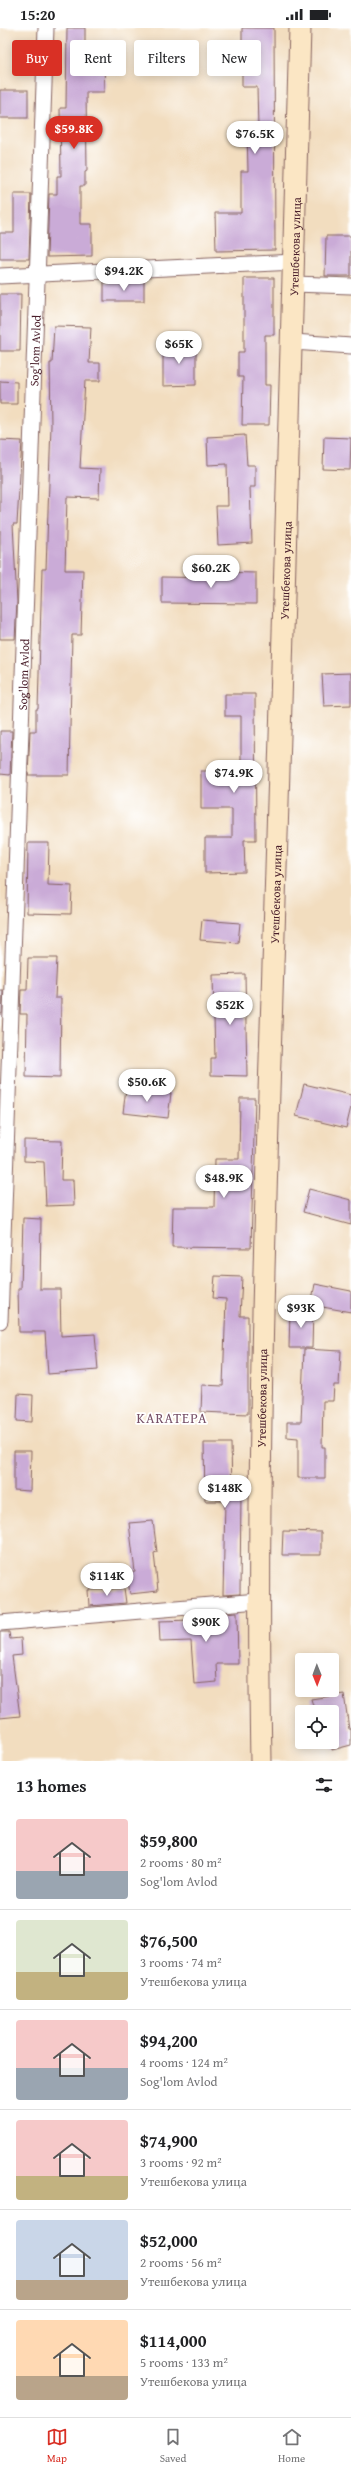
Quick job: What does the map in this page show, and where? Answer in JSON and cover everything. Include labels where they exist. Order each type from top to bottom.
[{"type":"main road","name":"Утешбекова улица","points":[[261,1761],[258,1601],[262,1302],[293,342],[300,28]]},
{"type":"street","name":"Sog'lom Avlod","points":[[0,1321],[46,28]]},
{"type":"street","points":[[0,276],[295,262]]},
{"type":"street","points":[[294,284],[351,286]]},
{"type":"street","points":[[293,342],[351,346]]},
{"type":"street","points":[[0,1623],[258,1601]]},
{"type":"building","points":[[67,28],[85,28],[85,40],[70,40],[70,76],[104,76],[104,92],[86,92],[87,171],[85,172],[85,186],[80,186],[80,224],[92,224],[92,256],[47,257],[49,194],[57,194],[57,176],[61,176],[60,108],[66,108]]},
{"type":"building","points":[[242,28],[274,28],[275,250],[216,251],[215,213],[241,213],[241,171],[248,171],[247,128],[258,128],[257,87],[242,87],[242,76],[261,76],[261,40],[242,40]]},
{"type":"building","points":[[0,90],[28,90],[28,118],[0,118]]},
{"type":"building","points":[[14,194],[31,194],[29,259],[0,259],[0,233],[14,233]]},
{"type":"building","points":[[326,236],[351,236],[351,276],[325,276]]},
{"type":"building","points":[[244,278],[274,278],[274,335],[265,335],[265,385],[270,385],[269,425],[242,425],[243,377],[238,377],[238,352],[244,352]]},
{"type":"building","points":[[104,282],[144,282],[144,301],[104,301]]},
{"type":"building","points":[[0,294],[21,294],[20,351],[0,351]]},
{"type":"building","points":[[54,326],[91,327],[89,363],[100,363],[100,381],[85,381],[80,468],[100,469],[99,498],[67,497],[65,570],[83,570],[81,635],[72,635],[69,775],[28,775],[30,731],[36,731],[36,709],[38,709],[42,569],[46,569],[51,425],[50,363],[52,363]]},
{"type":"building","points":[[163,345],[196,345],[196,385],[163,386]]},
{"type":"building","points":[[0,381],[17,382],[17,404],[0,404]]},
{"type":"building","points":[[245,435],[247,465],[255,465],[255,487],[250,487],[252,543],[218,545],[216,506],[228,506],[227,464],[208,465],[207,437]]},
{"type":"building","points":[[324,437],[351,438],[350,470],[323,469]]},
{"type":"building","points":[[0,440],[22,441],[17,524],[13,524],[17,602],[15,639],[0,639]]},
{"type":"building","points":[[215,572],[256,573],[256,604],[162,603],[162,577],[215,578]]},
{"type":"building","points":[[351,673],[351,705],[324,706],[322,674]]},
{"type":"building","points":[[225,694],[255,694],[256,840],[244,840],[245,872],[205,873],[205,838],[232,838],[232,809],[201,809],[201,771],[241,771],[241,716],[225,716]]},
{"type":"building","points":[[0,731],[12,731],[10,775],[0,774]]},
{"type":"building","points":[[28,843],[49,843],[48,885],[72,886],[71,914],[27,913]]},
{"type":"building","points":[[202,920],[240,923],[238,943],[200,940]]},
{"type":"building","points":[[28,958],[57,958],[55,998],[61,998],[60,1078],[26,1077],[27,1014],[20,1014],[21,990],[27,990]]},
{"type":"building","points":[[245,974],[247,1076],[211,1075],[211,1058],[215,1058],[213,975]]},
{"type":"building","points":[[0,990],[3,990],[2,1014],[0,1014]]},
{"type":"building","points":[[304,1084],[351,1095],[351,1107],[346,1128],[296,1116]]},
{"type":"building","points":[[126,1088],[171,1093],[168,1118],[123,1113]]},
{"type":"building","points":[[240,1098],[255,1098],[251,1248],[172,1247],[173,1207],[214,1207],[215,1159],[239,1159]]},
{"type":"building","points":[[24,1140],[62,1141],[61,1180],[73,1180],[74,1205],[46,1206],[44,1162],[24,1161]]},
{"type":"building","points":[[309,1189],[351,1200],[351,1225],[303,1212]]},
{"type":"building","points":[[23,1218],[41,1219],[40,1289],[60,1289],[61,1336],[95,1334],[98,1370],[48,1374],[45,1332],[19,1332],[18,1289],[21,1289]]},
{"type":"building","points":[[215,1276],[242,1277],[240,1316],[248,1316],[248,1414],[201,1412],[202,1385],[223,1386],[226,1299],[213,1298]]},
{"type":"building","points":[[315,1284],[351,1291],[351,1312],[311,1305]]},
{"type":"building","points":[[290,1310],[313,1310],[312,1348],[289,1348]]},
{"type":"building","points":[[304,1349],[341,1351],[339,1385],[334,1385],[333,1401],[323,1401],[322,1447],[325,1447],[325,1478],[298,1478],[298,1438],[287,1437],[287,1422],[301,1422]]},
{"type":"building","points":[[18,1394],[33,1395],[32,1422],[17,1421]]},
{"type":"building","points":[[204,1443],[231,1443],[232,1492],[241,1492],[240,1594],[223,1595],[225,1501],[205,1501]]},
{"type":"building","points":[[14,1451],[31,1451],[30,1491],[14,1490]]},
{"type":"building","points":[[153,1521],[157,1552],[154,1553],[158,1591],[130,1594],[127,1573],[135,1572],[129,1523]]},
{"type":"building","points":[[283,1531],[321,1532],[321,1555],[282,1555]]},
{"type":"building","points":[[124,1588],[126,1603],[89,1606],[88,1590]]},
{"type":"building","points":[[237,1612],[238,1664],[216,1664],[217,1682],[194,1684],[191,1641],[160,1642],[159,1621],[223,1619],[223,1613]]},
{"type":"building","points":[[0,1632],[9,1632],[10,1639],[21,1638],[22,1655],[12,1656],[20,1716],[0,1718]]},
{"type":"building","points":[[344,1694],[349,1729],[351,1729],[351,1745],[339,1748],[339,1705],[313,1705],[311,1699],[339,1697],[339,1695]]},
{"type":"district","name":"KARATEPA","points":[[172,1418]]}]
